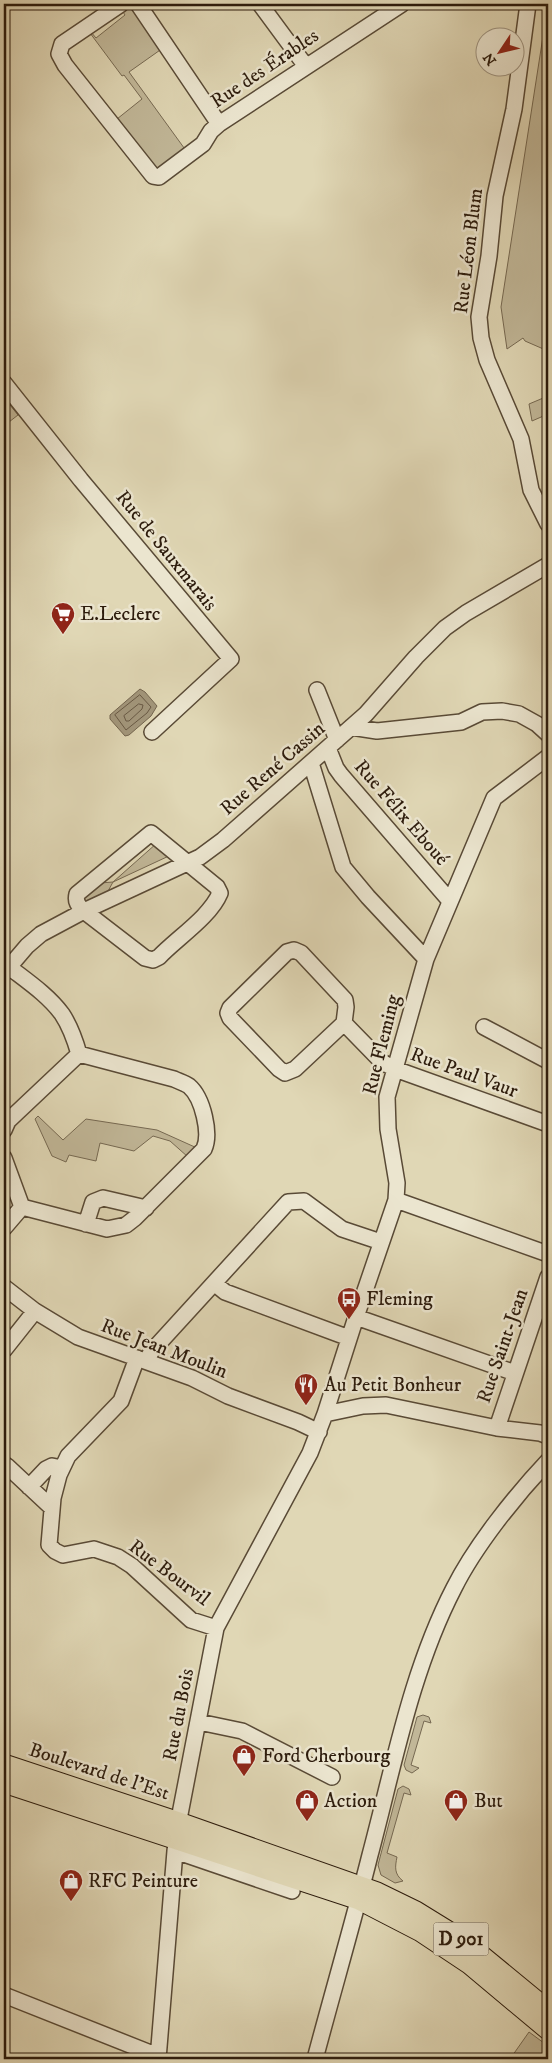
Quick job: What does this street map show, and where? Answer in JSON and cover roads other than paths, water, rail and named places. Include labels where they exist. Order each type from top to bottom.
[{"type":"main road","name":"Boulevard de l'Est","points":[[4,1764],[177,1838]]},
{"type":"main road","name":"D 901","points":[[4,1783],[177,1838],[361,1893],[429,1919],[477,1950],[548,2010]]},
{"type":"main road","name":"D 901","points":[[177,1838],[264,1868],[278,1868],[342,1889],[361,1893],[469,1964],[548,2030]]},
{"type":"street","name":"Rue des Érables","points":[[121,4],[62,44],[59,54],[65,65],[153,176],[160,177],[203,144],[211,131],[219,124],[306,65],[402,4]]},
{"type":"street","points":[[138,4],[219,124]]},
{"type":"street","points":[[261,4],[306,65]]},
{"type":"street","name":"Rue Léon Blum","points":[[528,4],[514,109],[495,196],[490,256],[479,318],[481,338],[487,360],[520,439],[533,494],[548,524]]},
{"type":"street","name":"Rue de Sauxmarais","points":[[4,383],[81,480],[231,659],[152,732]]},
{"type":"street","name":"Rue René Cassin","points":[[6,970],[26,946],[41,934],[84,911],[200,857],[223,840],[366,714],[416,657],[445,628],[466,613],[548,565]]},
{"type":"street","name":"Rue Félix Eboué","points":[[317,690],[333,744],[336,768],[450,901]]},
{"type":"street","points":[[351,727],[377,731],[461,722],[482,712],[502,711],[519,714],[537,724],[548,734]]},
{"type":"street","name":"Rue Fleming","points":[[319,1432],[332,1413],[349,1338],[396,1200],[395,1160],[388,1129],[387,1097],[426,959],[494,798],[548,757]]},
{"type":"street","points":[[311,763],[338,858],[343,867],[368,897],[426,959]]},
{"type":"street","points":[[317,781],[336,768]]},
{"type":"street","points":[[151,833],[188,863],[217,887],[220,893],[216,901],[191,927],[159,957],[153,960],[145,958],[84,911],[77,903],[77,894],[151,833]]},
{"type":"street","points":[[294,950],[301,953],[345,1000],[344,1023],[295,1070],[285,1073],[230,1018],[228,1012],[287,952],[294,950]]},
{"type":"street","points":[[6,970],[46,996],[61,1012],[80,1054]]},
{"type":"street","name":"Rue Paul Vaur","points":[[344,1023],[382,1062],[394,1069],[548,1124]]},
{"type":"street","points":[[484,1027],[548,1062]]},
{"type":"street","points":[[4,1130],[8,1121],[80,1054]]},
{"type":"street","points":[[22,1207],[106,1229],[116,1228],[126,1224],[146,1208],[204,1150],[208,1141],[206,1121],[196,1096],[188,1085],[174,1079],[80,1054]]},
{"type":"street","points":[[4,1158],[22,1207]]},
{"type":"street","points":[[86,1224],[93,1202],[103,1198],[146,1208]]},
{"type":"street","points":[[396,1200],[548,1254]]},
{"type":"street","name":"Rue Bourvil","points":[[216,1628],[191,1620],[132,1566],[118,1557],[94,1549],[63,1554],[55,1551],[49,1544],[52,1508],[62,1468],[68,1456],[121,1402],[142,1360],[288,1202],[304,1201],[342,1229],[381,1242]]},
{"type":"street","points":[[4,1228],[22,1207]]},
{"type":"street","name":"Rue Saint-Jean","points":[[497,1428],[548,1277]]},
{"type":"street","points":[[214,1283],[225,1292],[349,1338]]},
{"type":"street","name":"Rue Jean Moulin","points":[[4,1287],[35,1311],[78,1337],[142,1360],[319,1432]]},
{"type":"street","points":[[4,1350],[35,1311]]},
{"type":"street","points":[[356,1317],[515,1373]]},
{"type":"street","points":[[332,1413],[363,1406],[386,1405],[497,1428],[540,1432],[548,1436]]},
{"type":"street","name":"Rue du Bois","points":[[158,2057],[177,1838],[216,1628],[319,1432]]},
{"type":"street","points":[[315,2059],[361,1893],[407,1713],[440,1619],[455,1586],[468,1564],[517,1497],[548,1461]]},
{"type":"street","points":[[7,1466],[52,1508]]},
{"type":"street","points":[[29,1487],[46,1469],[52,1466],[62,1468]]},
{"type":"street","points":[[198,1722],[242,1731],[332,1777]]},
{"type":"street","points":[[177,1838],[292,1891]]},
{"type":"street","points":[[4,1995],[158,2057]]},
{"type":"water","points":[[140,689],[157,706],[151,716],[129,735],[125,736],[110,719],[110,715]]},
{"type":"place","name":"E.Leclerc","points":[[63,635]]},
{"type":"place","name":"Fleming","points":[[349,1320]]},
{"type":"place","name":"Au Petit Bonheur","points":[[306,1406]]},
{"type":"place","name":"Ford Cherbourg","points":[[244,1777]]},
{"type":"place","name":"Action","points":[[307,1822]]},
{"type":"place","name":"But","points":[[456,1822]]},
{"type":"place","name":"RFC Peinture","points":[[71,1902]]}]
